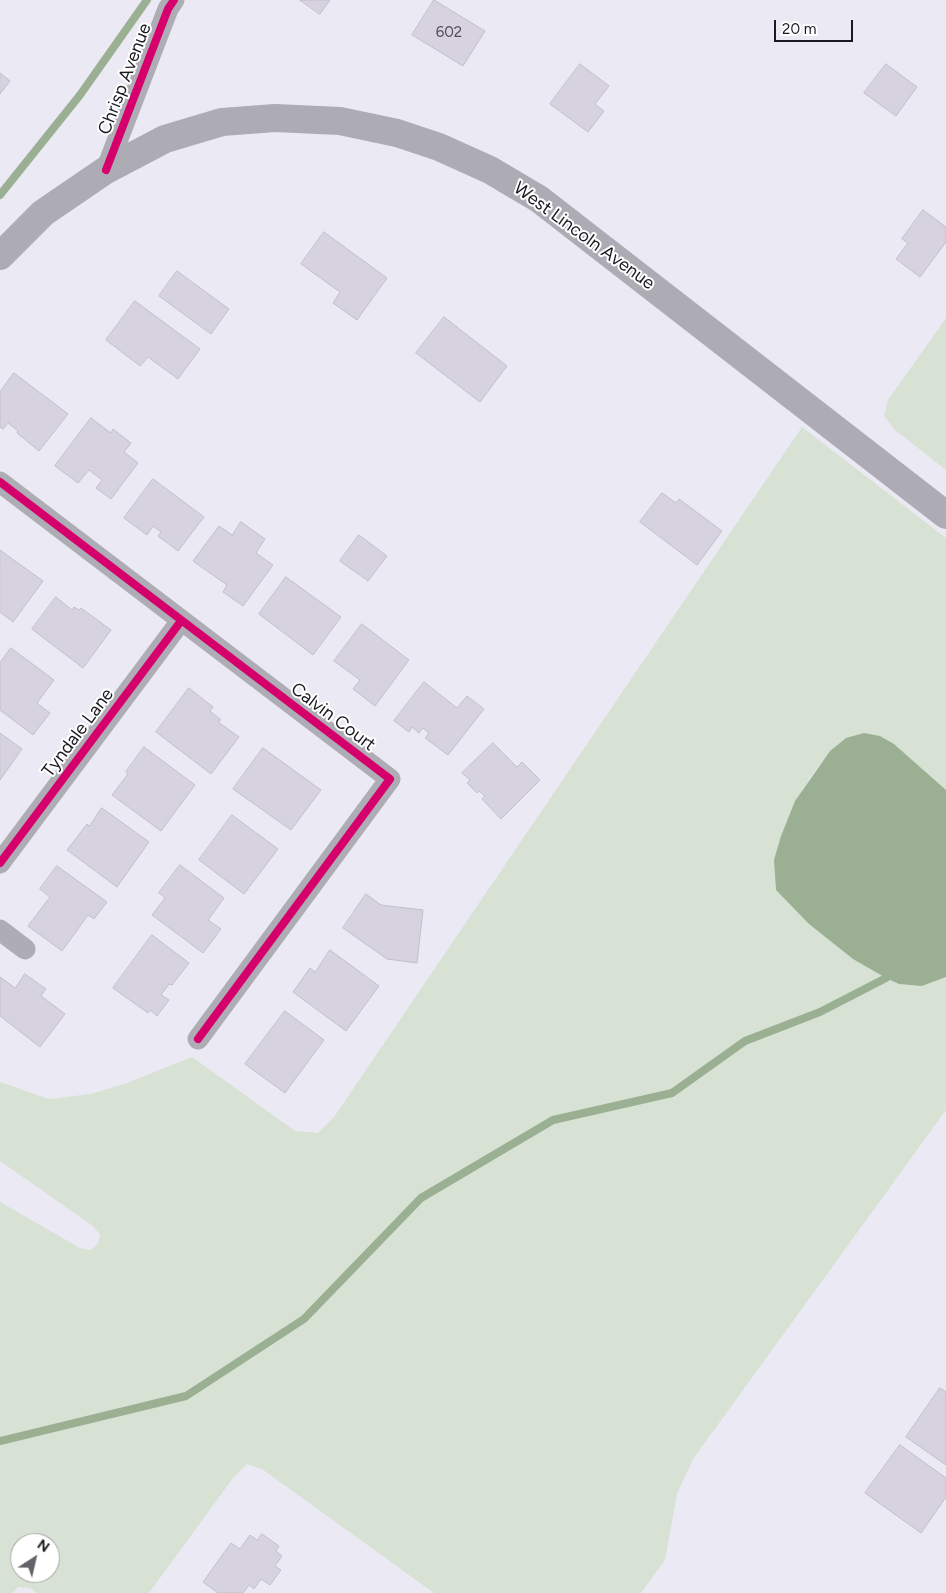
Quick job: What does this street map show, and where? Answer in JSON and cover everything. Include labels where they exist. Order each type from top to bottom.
[{"type":"main road","name":"West Lincoln Avenue","points":[[0,256],[43,214],[106,170],[165,139],[222,122],[275,118],[340,121],[397,133],[439,147],[490,170],[539,199],[946,515]]},
{"type":"street","name":"Chrisp Avenue","points":[[106,170],[168,9],[174,0]]},
{"type":"street","name":"Calvin Court","points":[[0,482],[390,779],[198,1039]]},
{"type":"street","name":"Tyndale Lane","points":[[0,863],[181,621]]},
{"type":"street","points":[[0,930],[25,949]]},
{"type":"shaded area","points":[[946,318],[946,470],[895,430],[884,416],[888,400]]},
{"type":"shaded area","points":[[802,427],[946,538],[946,790],[894,744],[846,738],[824,759],[807,782],[781,836],[922,986],[946,977],[946,1110],[693,1459],[677,1494],[665,1560],[641,1593],[434,1593],[262,1469],[247,1464],[233,1478],[149,1593],[37,1593],[30,1588],[18,1587],[12,1593],[0,1593],[0,1202],[80,1248],[90,1250],[98,1244],[100,1235],[93,1226],[0,1161],[0,1082],[49,1099],[91,1094],[127,1083],[192,1057],[295,1131],[318,1133],[334,1117]]},
{"type":"shaded area","points":[[864,733],[880,736],[894,744],[946,790],[946,977],[922,986],[899,984],[853,959],[809,924],[776,890],[774,860],[795,801],[830,751],[846,738]]},
{"type":"building","points":[[300,0],[330,0],[320,14]]},
{"type":"building","points":[[434,0],[485,31],[463,66],[412,35]]},
{"type":"building","points":[[580,64],[609,86],[595,104],[604,111],[588,132],[550,104]]},
{"type":"building","points":[[886,64],[917,87],[896,116],[864,93]]},
{"type":"building","points":[[0,73],[10,81],[0,94]]},
{"type":"building","points":[[923,210],[946,227],[946,242],[920,277],[896,259],[908,243],[902,239]]},
{"type":"building","points":[[324,232],[387,278],[357,320],[333,303],[340,292],[301,264]]},
{"type":"building","points":[[177,271],[229,309],[211,334],[159,296]]},
{"type":"building","points":[[135,301],[200,349],[178,379],[148,357],[140,366],[106,340]]},
{"type":"building","points":[[444,317],[507,366],[480,402],[416,353]]},
{"type":"building","points":[[14,373],[68,414],[39,451],[8,423],[3,429],[0,427],[0,392]]},
{"type":"building","points":[[91,418],[111,433],[113,429],[131,443],[124,452],[138,463],[111,499],[96,488],[102,480],[89,470],[78,483],[55,466]]},
{"type":"building","points":[[153,479],[204,517],[178,551],[158,536],[161,532],[153,526],[147,535],[124,518]]},
{"type":"building","points":[[662,493],[676,503],[679,499],[722,531],[697,565],[640,522]]},
{"type":"building","points":[[241,522],[265,539],[256,553],[273,565],[243,606],[223,592],[227,585],[193,561],[219,526],[232,535]]},
{"type":"building","points":[[359,535],[387,556],[368,581],[340,561]]},
{"type":"building","points":[[0,550],[43,581],[13,622],[0,612]]},
{"type":"building","points":[[286,577],[341,617],[313,655],[259,614]]},
{"type":"building","points":[[56,597],[72,610],[74,607],[79,610],[81,608],[111,630],[83,668],[32,629]]},
{"type":"building","points":[[362,624],[409,660],[375,706],[353,689],[360,680],[334,661]]},
{"type":"building","points":[[11,648],[54,680],[37,703],[50,713],[33,735],[0,710],[0,663]]},
{"type":"building","points":[[424,682],[457,708],[467,696],[484,709],[448,755],[425,738],[429,733],[423,728],[419,733],[412,727],[409,732],[394,721]]},
{"type":"building","points":[[189,688],[213,707],[210,711],[221,720],[218,722],[239,737],[211,774],[156,732]]},
{"type":"building","points":[[0,733],[22,749],[0,780]]},
{"type":"building","points":[[493,743],[517,767],[522,762],[540,780],[501,819],[482,799],[485,796],[479,791],[477,793],[467,783],[470,780],[462,773]]},
{"type":"building","points":[[144,747],[195,785],[161,831],[112,795],[128,774],[126,772]]},
{"type":"building","points":[[263,748],[321,790],[291,830],[233,789]]},
{"type":"building","points":[[102,808],[149,842],[117,887],[67,850],[87,824],[89,826]]},
{"type":"building","points":[[232,815],[278,849],[244,894],[199,860]]},
{"type":"building","points":[[180,865],[224,898],[208,920],[221,929],[203,953],[152,915],[165,898],[159,893]]},
{"type":"building","points":[[57,866],[107,902],[94,919],[88,915],[62,951],[28,926],[50,897],[40,889]]},
{"type":"building","points":[[366,894],[381,905],[423,910],[417,963],[387,959],[343,928]]},
{"type":"building","points":[[152,935],[189,963],[172,985],[169,984],[161,995],[169,1000],[157,1016],[150,1010],[148,1013],[113,988]]},
{"type":"building","points":[[330,950],[379,986],[346,1031],[293,992],[310,968],[315,972]]},
{"type":"building","points":[[25,974],[46,989],[41,996],[65,1014],[40,1047],[0,1016],[0,977],[15,988]]},
{"type":"building","points":[[285,1011],[324,1040],[285,1093],[245,1064]]},
{"type":"building","points":[[940,1388],[946,1392],[946,1465],[906,1437]]},
{"type":"building","points":[[900,1445],[946,1478],[946,1497],[921,1533],[865,1493]]},
{"type":"building","points":[[262,1534],[279,1546],[276,1551],[282,1556],[275,1566],[281,1570],[270,1585],[261,1579],[254,1589],[249,1585],[243,1593],[218,1593],[203,1582],[231,1543],[240,1549],[250,1535],[257,1540]]},
{"type":"waterway","points":[[0,195],[80,95],[147,0]]},
{"type":"waterway","points":[[0,1441],[186,1396],[304,1319],[421,1198],[553,1120],[672,1093],[745,1041],[820,1012],[886,978]]},
{"type":"cycle path","points":[[106,170],[168,9],[174,0]]},
{"type":"cycle path","points":[[0,482],[390,779],[198,1039]]},
{"type":"cycle path","points":[[0,863],[181,621]]}]
